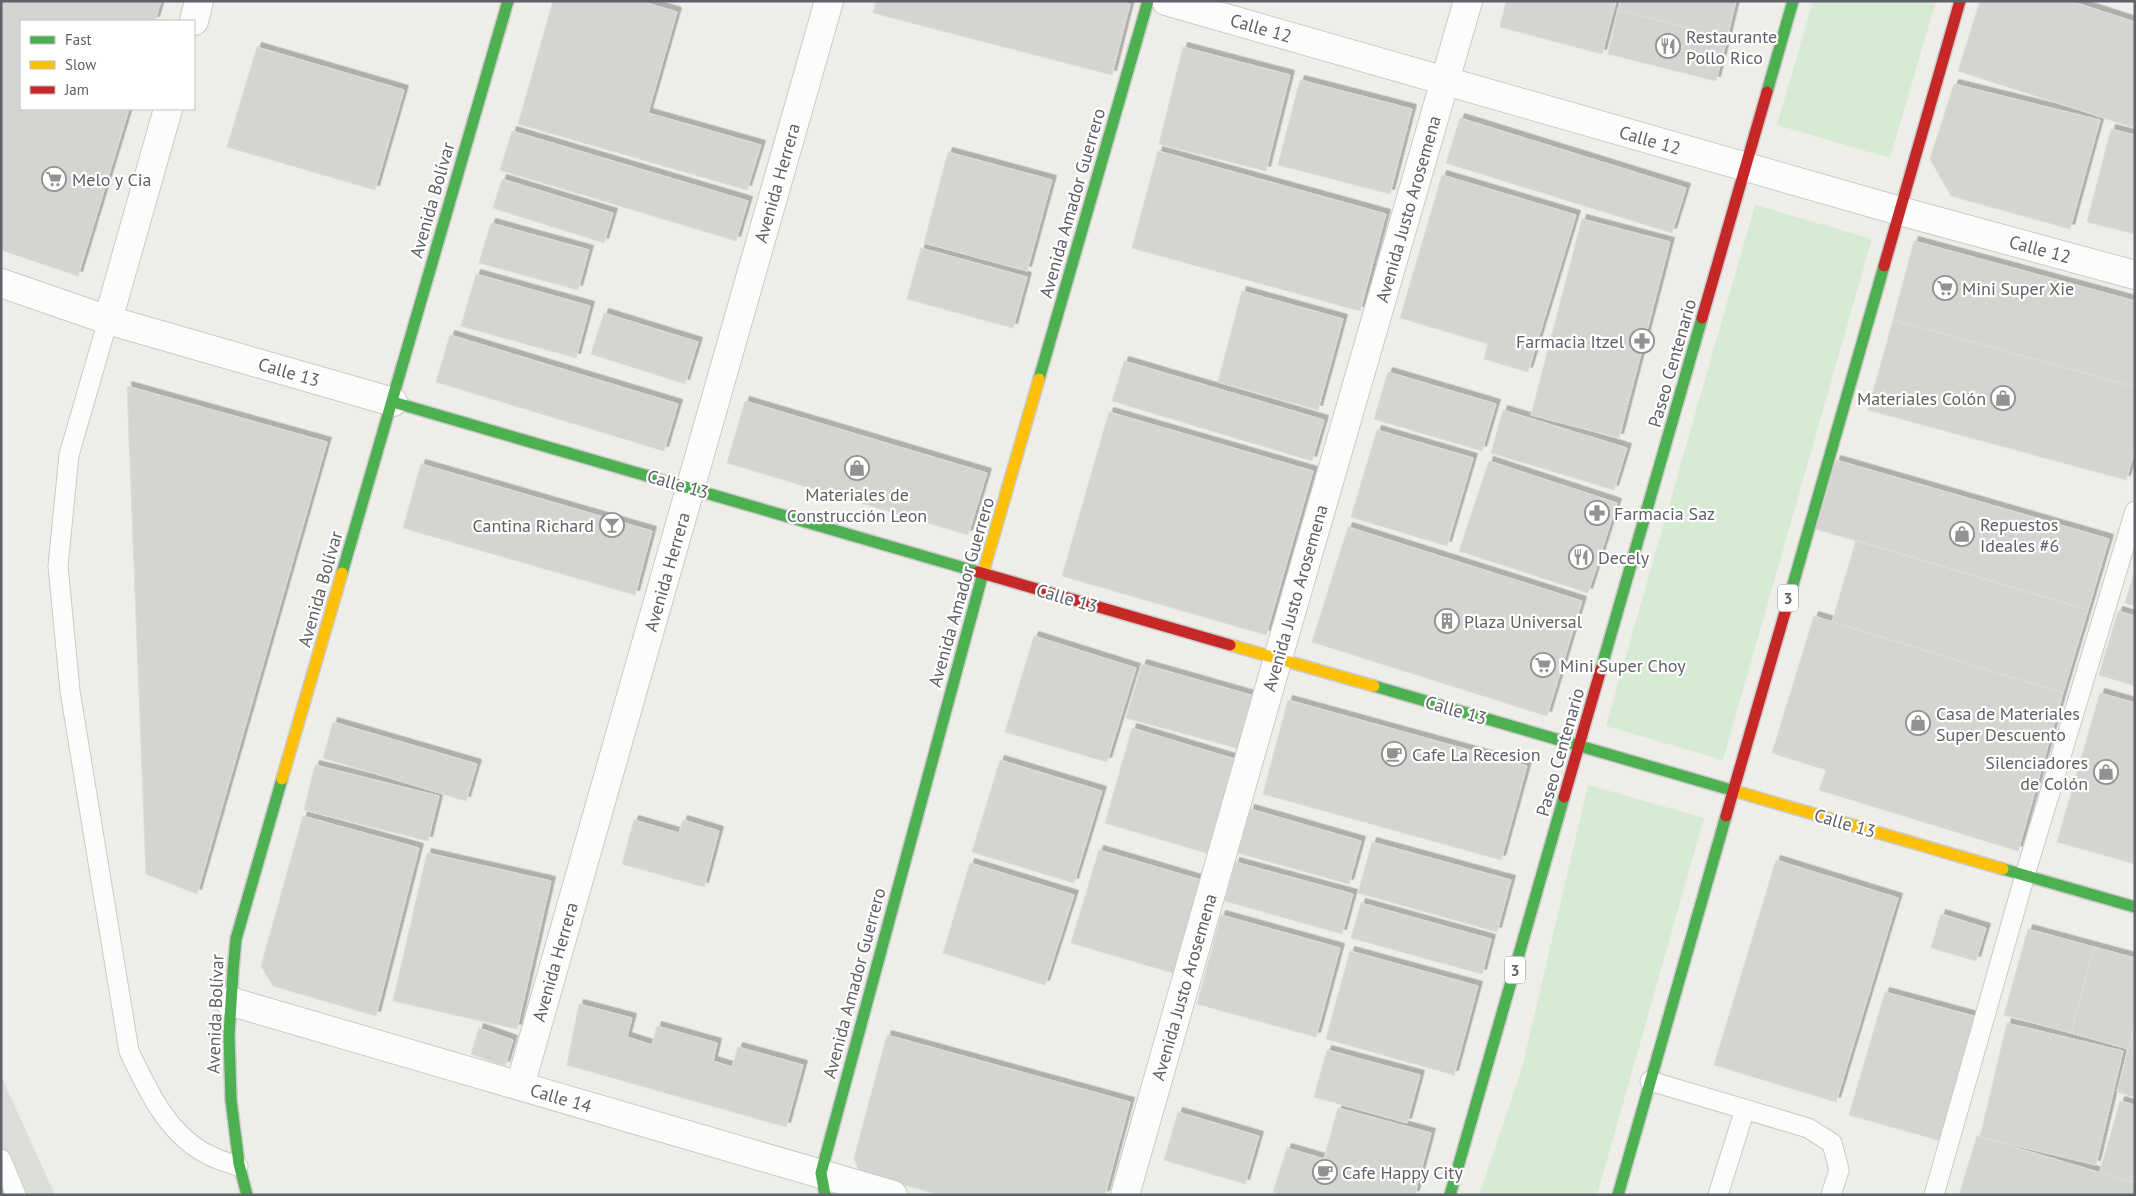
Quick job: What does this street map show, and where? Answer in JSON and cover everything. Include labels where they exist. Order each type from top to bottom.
[{"type":"main road","name":"Avenida Bolívar","points":[[247,1195],[238,1166],[229,1082],[229,1001],[236,939],[508,1]]},
{"type":"main road","name":"Avenida Amador Guerrero","points":[[823,1184],[984,574],[1148,1]]},
{"type":"main road","name":"Paseo Centenario","points":[[1450,1195],[1793,1]]},
{"type":"main road","name":"3","points":[[1618,1195],[1960,1]]},
{"type":"main road","name":"Calle 13","points":[[392,402],[2135,907]]},
{"type":"street","points":[[194,20],[199,1]]},
{"type":"street","name":"Avenida Herrera","points":[[520,1086],[829,1]]},
{"type":"street","name":"Calle 12","points":[[1166,1],[1900,211],[2135,275]]},
{"type":"street","name":"Avenida Justo Arosemena","points":[[1125,1195],[1468,1]]},
{"type":"street","points":[[108,320],[168,110]]},
{"type":"street","name":"Calle 13","points":[[1,283],[108,320],[392,402]]},
{"type":"street","name":"Calle 14","points":[[229,1001],[520,1086],[823,1184],[893,1195]]},
{"type":"lane","points":[[108,320],[69,455],[58,566],[70,691],[129,1051],[151,1098],[180,1135],[212,1157],[238,1166]]},
{"type":"lane","points":[[1934,1195],[2025,875],[2135,511]]},
{"type":"lane","points":[[1650,1081],[1808,1128],[1832,1144],[1839,1170],[1831,1195]]},
{"type":"lane","points":[[1718,1195],[1744,1109]]},
{"type":"lane","points":[[1,1159],[16,1195]]},
{"type":"shaded area","points":[[1,1076],[55,1195],[1,1195]]},
{"type":"green space","points":[[1813,1],[1936,1],[1890,158],[1777,125]]},
{"type":"green space","points":[[1755,205],[1872,239],[1723,760],[1606,726]]},
{"type":"green space","points":[[1588,785],[1704,818],[1597,1195],[1479,1195],[1522,1068]]},
{"type":"building","name":"Melo y Cia","points":[[1,1],[161,1],[155,20],[20,20],[20,110],[129,110],[78,276],[1,250]]},
{"type":"building","points":[[553,1],[640,1],[677,12],[648,113],[761,145],[747,190],[518,124]]},
{"type":"building","points":[[876,1],[1119,1],[1130,4],[1112,75],[873,13]]},
{"type":"building","points":[[1506,1],[1616,1],[1602,54],[1500,27]]},
{"type":"building","points":[[1621,1],[1736,1],[1727,38],[1618,10]]},
{"type":"building","points":[[1980,1],[2070,1],[2135,22],[2135,128],[1958,71]]},
{"type":"building","name":"Restaurante Pollo Rico","points":[[1618,10],[1727,38],[1716,81],[1608,54]]},
{"type":"building","points":[[257,47],[404,90],[375,190],[227,147]]},
{"type":"building","points":[[1183,47],[1290,75],[1266,171],[1159,144]]},
{"type":"building","points":[[1300,80],[1412,109],[1390,194],[1278,165]]},
{"type":"building","points":[[1954,84],[2100,120],[2070,229],[1951,196],[1930,159]]},
{"type":"building","points":[[1460,118],[1686,188],[1672,233],[1446,163]]},
{"type":"building","points":[[2111,129],[2135,135],[2135,234],[2087,222]]},
{"type":"building","points":[[512,131],[748,201],[736,241],[500,170]]},
{"type":"building","points":[[1158,151],[1386,214],[1360,311],[1132,248]]},
{"type":"building","points":[[948,152],[1052,180],[1027,271],[924,243]]},
{"type":"building","points":[[1442,175],[1576,215],[1528,372],[1484,359],[1488,344],[1400,318]]},
{"type":"building","points":[[502,179],[613,213],[604,243],[493,208]]},
{"type":"building","points":[[1582,219],[1670,242],[1619,438],[1531,415]]},
{"type":"building","points":[[491,223],[589,250],[578,290],[479,263]]},
{"type":"building","points":[[1914,241],[2135,301],[2135,387],[1893,320]]},
{"type":"building","points":[[921,248],[1027,277],[1013,328],[907,299]]},
{"type":"building","points":[[476,274],[590,306],[576,358],[461,326]]},
{"type":"building","points":[[1242,291],[1343,319],[1318,410],[1218,382]]},
{"type":"building","points":[[604,313],[698,342],[685,384],[591,354]]},
{"type":"building","name":"Materiales Colón","points":[[1893,320],[2135,387],[2135,450],[2126,480],[1868,410]]},
{"type":"building","points":[[450,335],[678,404],[664,451],[436,382]]},
{"type":"building","points":[[1124,361],[1324,420],[1312,461],[1112,401]]},
{"type":"building","points":[[1388,372],[1496,404],[1482,451],[1374,419]]},
{"type":"building","points":[[127,386],[327,442],[197,894],[146,874]]},
{"type":"building","name":"Materiales de Construcción Leon","points":[[745,401],[987,473],[968,535],[727,463]]},
{"type":"building","points":[[1503,410],[1627,448],[1614,490],[1491,453]]},
{"type":"building","points":[[1109,412],[1313,471],[1266,635],[1062,576]]},
{"type":"building","points":[[1377,430],[1473,458],[1447,546],[1351,517]]},
{"type":"building","name":"Repuestos Ideales #6","points":[[1836,460],[2109,539],[2088,610],[1816,529]]},
{"type":"building","points":[[1489,461],[1617,503],[1588,593],[1459,551]]},
{"type":"building","points":[[421,464],[652,531],[635,595],[403,528]]},
{"type":"building","name":"Plaza Universal","points":[[1348,527],[1582,601],[1547,716],[1312,642]]},
{"type":"building","points":[[1856,540],[2088,610],[2063,693],[1832,622]]},
{"type":"building","points":[[2135,569],[2135,606],[2125,603]]},
{"type":"building","points":[[2118,611],[2135,616],[2135,686],[2099,675]]},
{"type":"building","name":"Casa de Materiales Super Descuento","points":[[1814,616],[2063,693],[2018,851],[1819,790],[1826,770],[1772,753]]},
{"type":"building","points":[[1034,636],[1136,668],[1107,762],[1005,732]]},
{"type":"building","points":[[1142,664],[1254,696],[1240,749],[1126,718]]},
{"type":"building","name":"Silenciadores de Colón","points":[[2100,693],[2135,703],[2135,864],[2057,842]]},
{"type":"building","points":[[1288,700],[1527,766],[1501,860],[1263,794]]},
{"type":"building","points":[[333,722],[477,764],[466,801],[323,758]]},
{"type":"building","points":[[1132,728],[1241,761],[1213,855],[1105,823]]},
{"type":"building","points":[[1000,760],[1102,791],[1074,883],[972,852]]},
{"type":"building","points":[[315,765],[439,796],[428,841],[304,810]]},
{"type":"building","points":[[1250,809],[1361,841],[1349,884],[1238,853]]},
{"type":"building","points":[[303,816],[419,848],[376,1016],[273,986],[261,966]]},
{"type":"building","points":[[634,820],[679,833],[683,820],[719,831],[704,887],[622,864]]},
{"type":"building","points":[[1372,842],[1511,880],[1497,932],[1358,893]]},
{"type":"building","points":[[1099,850],[1201,880],[1173,973],[1071,943]]},
{"type":"building","points":[[427,853],[551,881],[517,1029],[393,1001]]},
{"type":"building","points":[[1776,860],[1898,898],[1836,1102],[1714,1065]]},
{"type":"building","points":[[1235,862],[1353,894],[1342,934],[1225,901]]},
{"type":"building","points":[[970,863],[1074,895],[1045,985],[943,953]]},
{"type":"building","points":[[1361,903],[1491,939],[1482,974],[1351,938]]},
{"type":"building","points":[[1941,914],[1986,928],[1976,961],[1931,948]]},
{"type":"building","points":[[1221,915],[1340,948],[1316,1037],[1197,1004]]},
{"type":"building","points":[[2028,929],[2094,947],[2071,1033],[2004,1015]]},
{"type":"building","points":[[2094,947],[2135,958],[2135,1024],[2128,1049],[2071,1033]]},
{"type":"building","points":[[1350,951],[1478,986],[1454,1075],[1326,1039]]},
{"type":"building","points":[[1885,992],[1977,1017],[1941,1141],[1849,1115]]},
{"type":"building","points":[[579,1004],[632,1018],[627,1037],[652,1045],[657,1026],[717,1043],[713,1061],[732,1067],[738,1047],[803,1065],[786,1127],[567,1065]]},
{"type":"building","points":[[2007,1023],[2123,1051],[2096,1165],[1980,1137]]},
{"type":"building","points":[[2135,1024],[2135,1097],[2117,1092]]},
{"type":"building","points":[[479,1028],[513,1040],[505,1066],[471,1054]]},
{"type":"building","points":[[887,1035],[1130,1102],[1105,1195],[941,1195],[860,1173],[854,1158]]},
{"type":"building","points":[[1327,1050],[1420,1075],[1407,1123],[1314,1097]]},
{"type":"building","points":[[2120,1101],[2135,1105],[2135,1182],[2100,1171]]},
{"type":"building","points":[[1338,1108],[1431,1133],[1417,1186],[1324,1159]]},
{"type":"building","points":[[1178,1112],[1259,1136],[1245,1184],[1164,1160]]},
{"type":"building","points":[[1977,1136],[2135,1183],[2135,1195],[1959,1195]]},
{"type":"building","name":"Cafe Happy City","points":[[1287,1148],[1417,1186],[1415,1195],[1282,1195],[1273,1192]]},
{"type":"traffic: fast","points":[[342,573],[508,1]]},
{"type":"traffic: fast","points":[[1039,379],[1148,1]]},
{"type":"traffic: fast","points":[[1767,92],[1793,1]]},
{"type":"traffic: fast","points":[[1790,595],[1884,266]]},
{"type":"traffic: fast","points":[[1601,669],[1702,318]]},
{"type":"traffic: fast","points":[[393,402],[978,572]]},
{"type":"traffic: fast","points":[[825,1195],[821,1173],[983,573]]},
{"type":"traffic: fast","points":[[1374,686],[1738,792]]},
{"type":"traffic: fast","points":[[247,1195],[239,1164],[231,1100],[229,1035],[233,971],[236,939],[282,779]]},
{"type":"traffic: fast","points":[[1450,1195],[1564,797]]},
{"type":"traffic: fast","points":[[1618,1195],[1726,816]]},
{"type":"traffic: fast","points":[[2003,869],[2135,907]]},
{"type":"traffic: slow","points":[[983,573],[1039,379]]},
{"type":"traffic: slow","points":[[282,779],[342,573]]},
{"type":"traffic: slow","points":[[1230,645],[1374,686]]},
{"type":"traffic: slow","points":[[1738,792],[2003,869]]},
{"type":"traffic: jam","points":[[1884,266],[1960,1]]},
{"type":"traffic: jam","points":[[1702,318],[1767,92]]},
{"type":"traffic: jam","points":[[978,572],[1230,645]]},
{"type":"traffic: jam","points":[[1726,816],[1790,595]]},
{"type":"traffic: jam","points":[[1564,797],[1601,669]]},
{"type":"place","name":"Restaurante Pollo Rico","points":[[1668,46]]},
{"type":"place","name":"Melo y Cia","points":[[54,179]]},
{"type":"place","name":"Mini Super Xie","points":[[1945,288]]},
{"type":"place","name":"Farmacia Itzel","points":[[1642,341]]},
{"type":"place","name":"Materiales Colón","points":[[2003,398]]},
{"type":"place","name":"Materiales de Construcción Leon","points":[[857,468]]},
{"type":"place","name":"Farmacia Saz","points":[[1597,513]]},
{"type":"place","name":"Cantina Richard","points":[[612,525]]},
{"type":"place","name":"Repuestos Ideales #6","points":[[1962,534]]},
{"type":"place","name":"Decely","points":[[1581,557]]},
{"type":"place","name":"Plaza Universal","points":[[1447,621]]},
{"type":"place","name":"Mini Super Choy","points":[[1543,665]]},
{"type":"place","name":"Casa de Materiales Super Descuento","points":[[1918,723]]},
{"type":"place","name":"Cafe La Recesion","points":[[1394,754]]},
{"type":"place","name":"Silenciadores de Colón","points":[[2106,772]]},
{"type":"place","name":"Cafe Happy City","points":[[1325,1172]]}]
